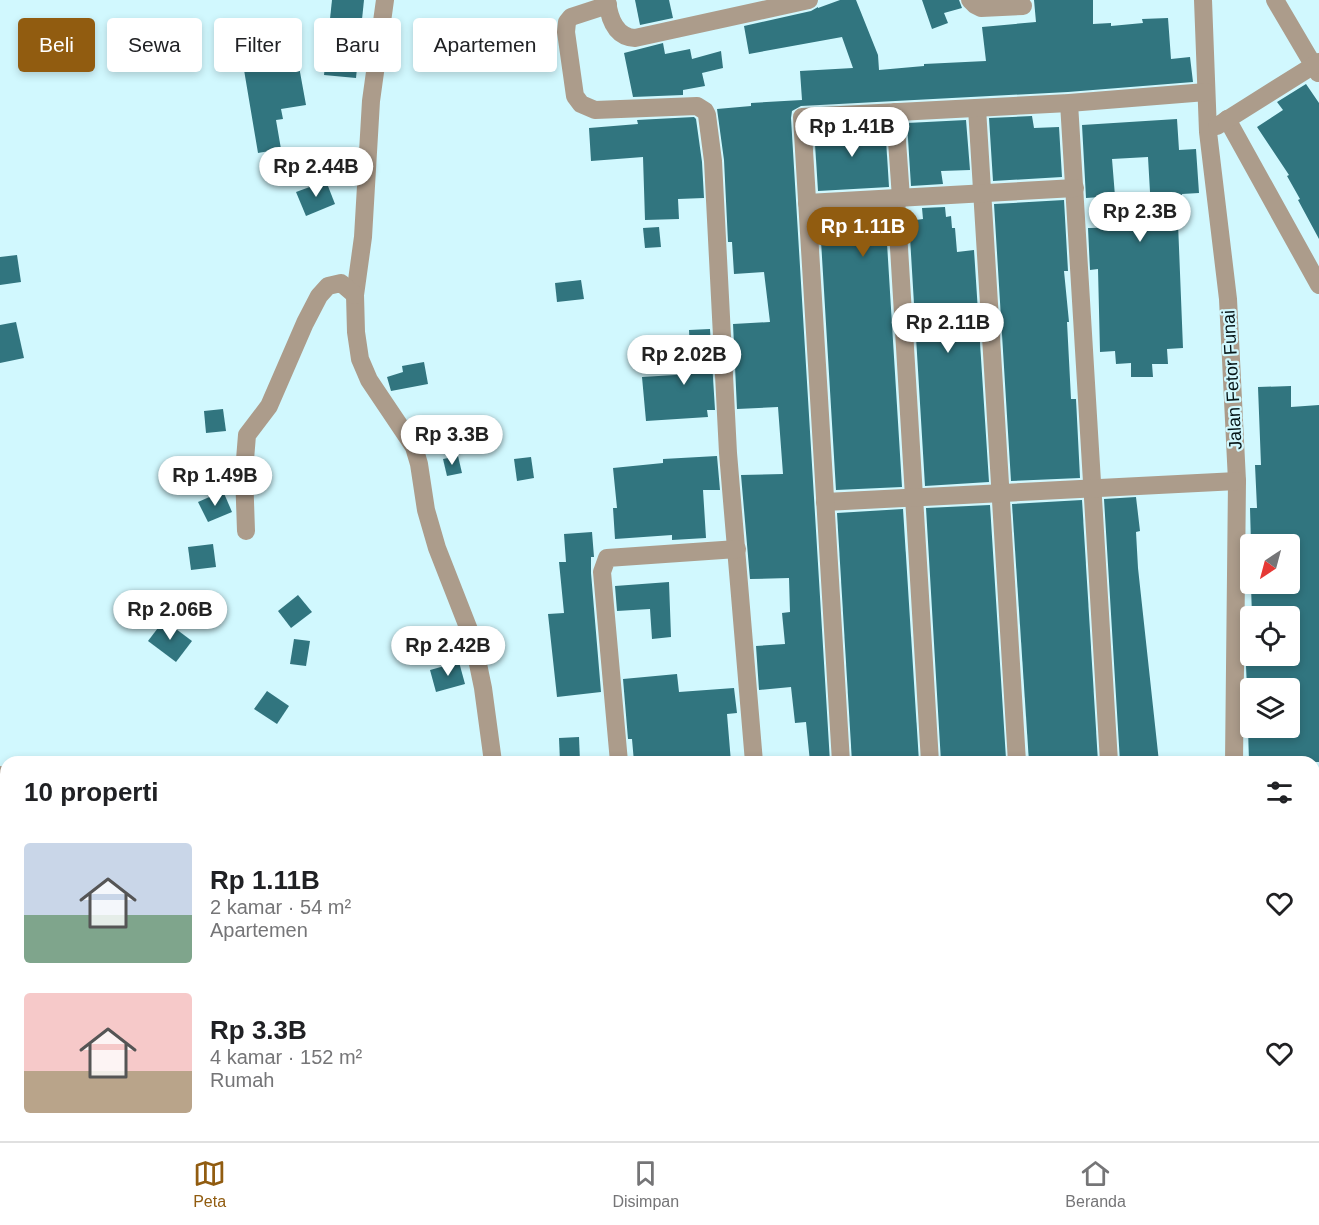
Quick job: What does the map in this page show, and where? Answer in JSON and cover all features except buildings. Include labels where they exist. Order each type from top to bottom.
[{"type":"street","points":[[385,0],[371,101],[363,237],[355,296],[356,333],[364,371],[414,447],[426,510],[437,548],[473,640],[483,688],[491,756]]},
{"type":"street","points":[[754,756],[728,453],[713,160],[707,115],[698,106],[595,110],[581,104],[575,96],[566,32],[567,22],[571,16],[608,2],[615,28],[626,37],[634,38],[809,0]]},
{"type":"street","points":[[970,0],[975,6],[981,8],[1023,6]]},
{"type":"street","name":"Jalan Fetor Funai","points":[[1203,0],[1208,132],[1228,299],[1237,481],[1234,756]]},
{"type":"street","points":[[1208,132],[1317,67],[1275,0]]},
{"type":"street","points":[[841,756],[802,117],[1069,103],[1206,92]]},
{"type":"street","points":[[1069,103],[1108,756]]},
{"type":"street","points":[[977,108],[1017,756]]},
{"type":"street","points":[[895,112],[930,756]]},
{"type":"street","points":[[1227,119],[1319,285]]},
{"type":"street","points":[[807,203],[1075,188]]},
{"type":"street","points":[[246,531],[244,472],[247,435],[269,406],[319,296],[328,286],[341,283],[355,296]]},
{"type":"street","points":[[825,502],[1237,481]]},
{"type":"street","points":[[619,756],[602,572],[607,558],[737,549]]}]
